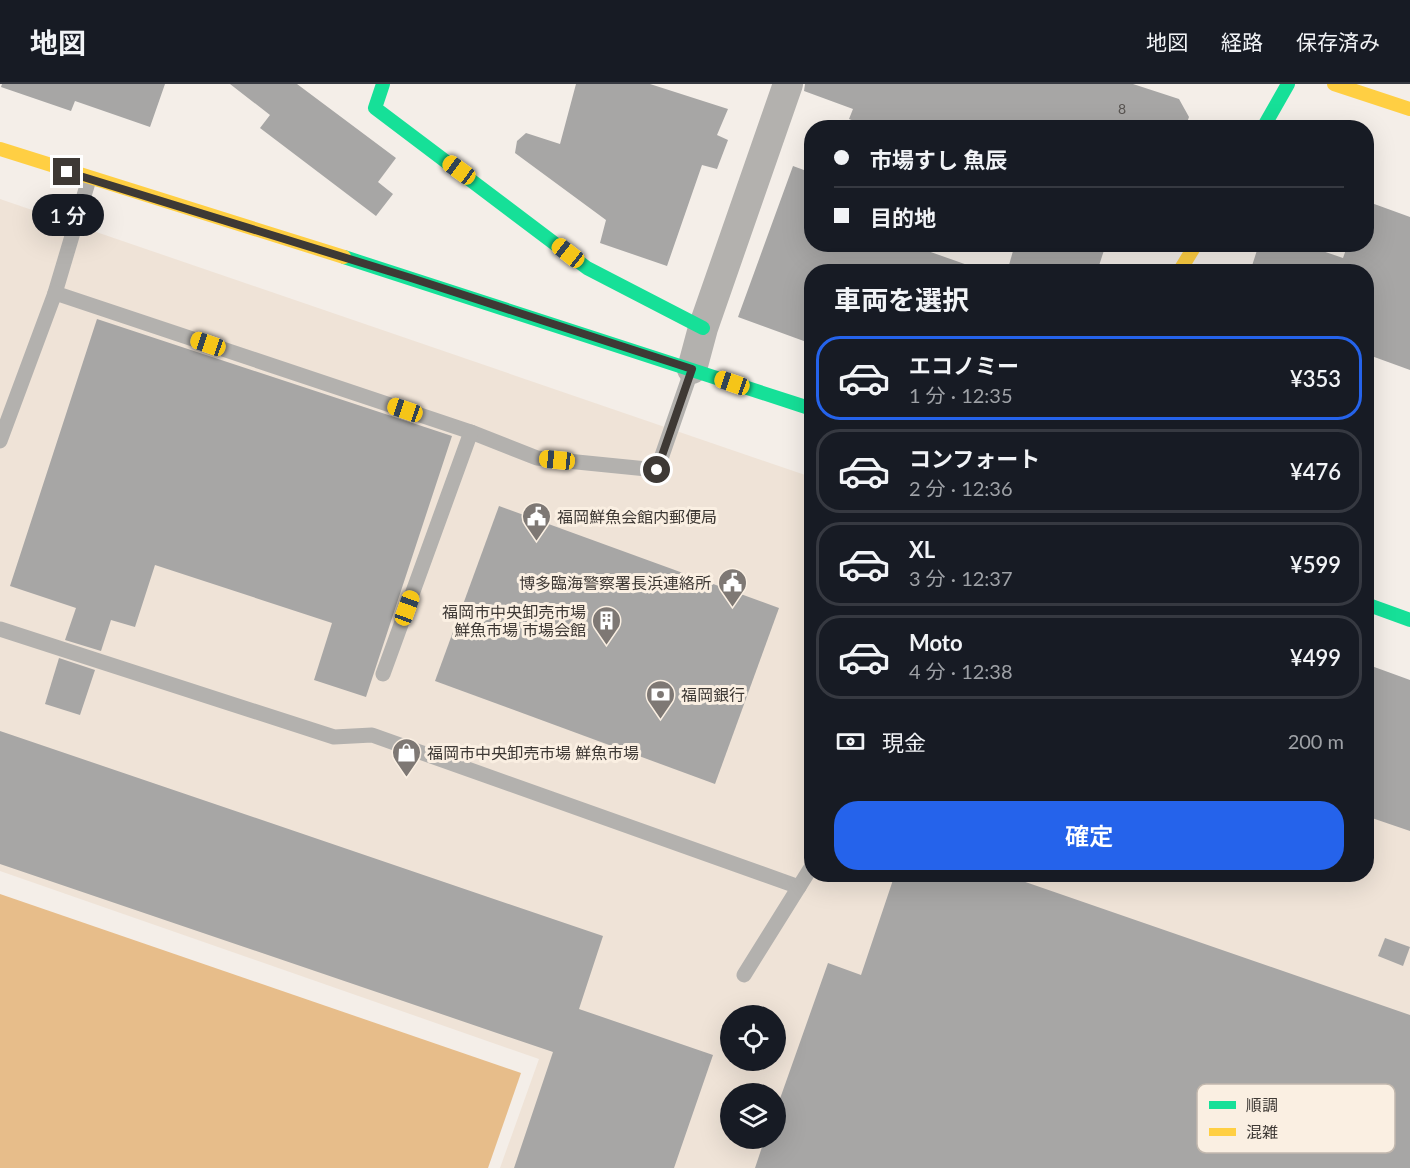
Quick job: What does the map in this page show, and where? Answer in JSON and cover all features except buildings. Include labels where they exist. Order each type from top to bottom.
[{"type":"street","points":[[383,84],[375,108],[587,268],[703,328]]},
{"type":"street","points":[[692,369],[703,328],[788,84]]},
{"type":"street","points":[[1268,120],[1288,84]]},
{"type":"street","points":[[1334,84],[1410,110]]},
{"type":"street","points":[[0,149],[89,179],[411,278],[804,406]]},
{"type":"street","points":[[1374,607],[1410,620]]},
{"type":"lane","points":[[0,441],[55,293],[89,179]]},
{"type":"lane","points":[[55,293],[471,432],[537,458],[657,470],[692,369]]},
{"type":"lane","points":[[383,674],[471,432]]},
{"type":"lane","points":[[0,629],[334,737],[372,735],[799,887]]},
{"type":"lane","points":[[744,975],[804,879]]},
{"type":"shaded area","name":"福岡市中央卸売市場 鮮魚市場","points":[[0,199],[804,475],[804,882],[1374,882],[1374,670],[1410,683],[1410,1168],[500,1168],[539,1059],[0,871]]},
{"type":"shaded area","points":[[0,894],[521,1073],[488,1168],[0,1168]]},
{"type":"traffic: fast","points":[[383,84],[375,108],[587,268],[703,328]]},
{"type":"traffic: fast","points":[[1268,120],[1288,84]]},
{"type":"traffic: fast","points":[[344,257],[804,406]]},
{"type":"traffic: fast","points":[[1374,607],[1410,620]]},
{"type":"traffic: slow","points":[[1334,84],[1410,109]]},
{"type":"traffic: slow","points":[[0,149],[344,257]]},
{"type":"traffic: slow","points":[[1184,264],[1191,252]]},
{"type":"place","name":"福岡鮮魚会館内郵便局","points":[[536,542]]},
{"type":"place","name":"博多臨海警察署長浜連絡所","points":[[732,608]]},
{"type":"place","name":"福岡市中央卸売市場 鮮魚市場 市場会館","points":[[607,646]]},
{"type":"place","name":"福岡銀行","points":[[660,720]]},
{"type":"place","name":"福岡市中央卸売市場 鮮魚市場","points":[[406,778]]},
{"type":"route","points":[[67,172],[411,278],[692,369],[657,470]]}]
